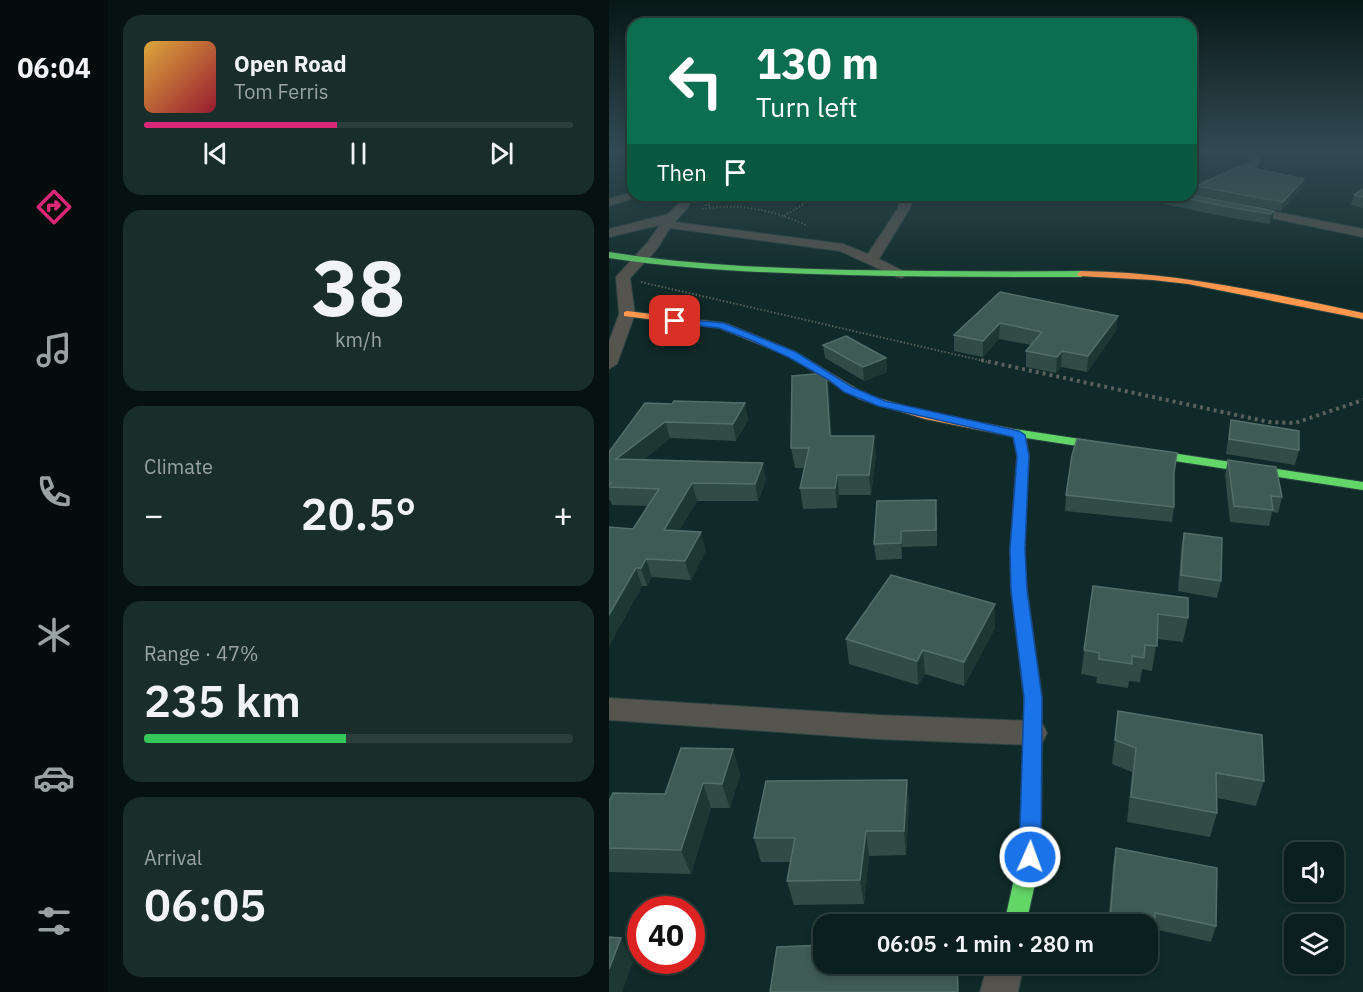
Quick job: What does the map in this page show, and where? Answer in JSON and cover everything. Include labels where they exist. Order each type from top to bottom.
[{"type":"street","points":[[609,203],[627,197]]},
{"type":"street","points":[[609,364],[615,332],[627,314],[616,275],[639,260],[686,201]]},
{"type":"street","points":[[872,259],[906,201]]},
{"type":"street","points":[[1229,207],[1363,233]]},
{"type":"street","points":[[609,233],[669,221],[822,244],[853,251],[902,274]]},
{"type":"street","points":[[609,255],[639,260],[756,270],[902,274],[1105,272],[1148,275],[1272,295],[1363,316]]},
{"type":"street","points":[[627,314],[721,325],[792,354],[863,397],[925,415],[1019,435],[1140,450],[1363,486]]},
{"type":"street","points":[[1017,914],[1030,857],[1033,733],[1033,698],[1019,590],[1017,549],[1023,456],[1019,435]]},
{"type":"street","points":[[609,709],[866,726],[1033,733]]},
{"type":"street","points":[[999,992],[1003,974]]},
{"type":"path","points":[[716,201],[706,206],[752,208],[784,216],[808,201]]},
{"type":"path","points":[[669,221],[717,207]]},
{"type":"path","points":[[616,275],[864,335],[1269,422],[1295,423],[1363,400]]},
{"type":"building","points":[[1247,195],[1289,195],[1283,202]]},
{"type":"building","points":[[1197,196],[1274,211],[1271,214],[1197,201]]},
{"type":"building","points":[[1000,292],[1118,316],[1088,356],[1062,351],[1057,357],[1026,351],[1042,332],[1000,323],[983,341],[954,335]]},
{"type":"building","points":[[846,336],[886,358],[863,367],[823,345]]},
{"type":"building","points":[[826,373],[830,436],[874,436],[869,475],[837,475],[835,488],[800,488],[809,448],[791,448],[792,376]]},
{"type":"building","points":[[674,401],[745,403],[733,424],[665,422],[616,459],[763,463],[755,484],[692,483],[664,530],[701,532],[685,561],[646,559],[641,568],[636,568],[609,615],[609,527],[633,529],[659,489],[609,487],[611,483],[609,483],[609,452],[645,403],[672,404]]},
{"type":"building","points":[[1231,420],[1299,431],[1299,450],[1229,439]]},
{"type":"building","points":[[1077,439],[1177,453],[1174,472],[1174,507],[1066,495],[1072,455]]},
{"type":"building","points":[[1228,460],[1276,467],[1282,497],[1271,496],[1273,510],[1234,506]]},
{"type":"building","points":[[936,500],[936,530],[901,531],[901,543],[874,544],[877,501]]},
{"type":"building","points":[[1184,533],[1222,538],[1221,581],[1181,575]]},
{"type":"building","points":[[891,575],[995,604],[964,662],[923,650],[917,661],[846,639]]},
{"type":"building","points":[[1093,586],[1188,598],[1188,618],[1158,614],[1157,646],[1145,645],[1144,658],[1132,656],[1132,664],[1099,659],[1099,653],[1084,650]]},
{"type":"building","points":[[1118,711],[1262,735],[1264,781],[1216,773],[1217,813],[1131,797],[1136,748],[1115,740]]},
{"type":"building","points":[[681,748],[733,749],[722,784],[703,783],[681,850],[609,848],[609,801],[613,793],[665,794]]},
{"type":"building","points":[[907,780],[904,831],[866,831],[860,880],[787,881],[795,838],[754,838],[766,781]]},
{"type":"building","points":[[1116,848],[1217,868],[1216,926],[1155,913],[1110,914]]},
{"type":"building","points":[[609,937],[621,938],[609,969]]},
{"type":"building","points":[[813,945],[813,974],[957,974],[958,992],[770,992],[777,947]]},
{"type":"traffic: fast","points":[[609,255],[722,268],[928,274],[1081,274]]},
{"type":"traffic: fast","points":[[1014,433],[1363,486]]},
{"type":"traffic: fast","points":[[1017,914],[1030,857],[1033,733],[1033,698],[1019,590],[1017,549],[1023,456],[1019,434]]},
{"type":"traffic: slow","points":[[1081,274],[1117,274],[1188,281],[1258,293],[1363,316]]},
{"type":"traffic: slow","points":[[627,314],[721,325],[792,354],[863,397],[925,415],[1014,433]]},
{"type":"route","points":[[675,321],[721,325],[756,339],[792,354],[833,378],[848,390],[882,404],[1019,435],[1023,456],[1017,549],[1019,590],[1033,698],[1030,857]]}]
